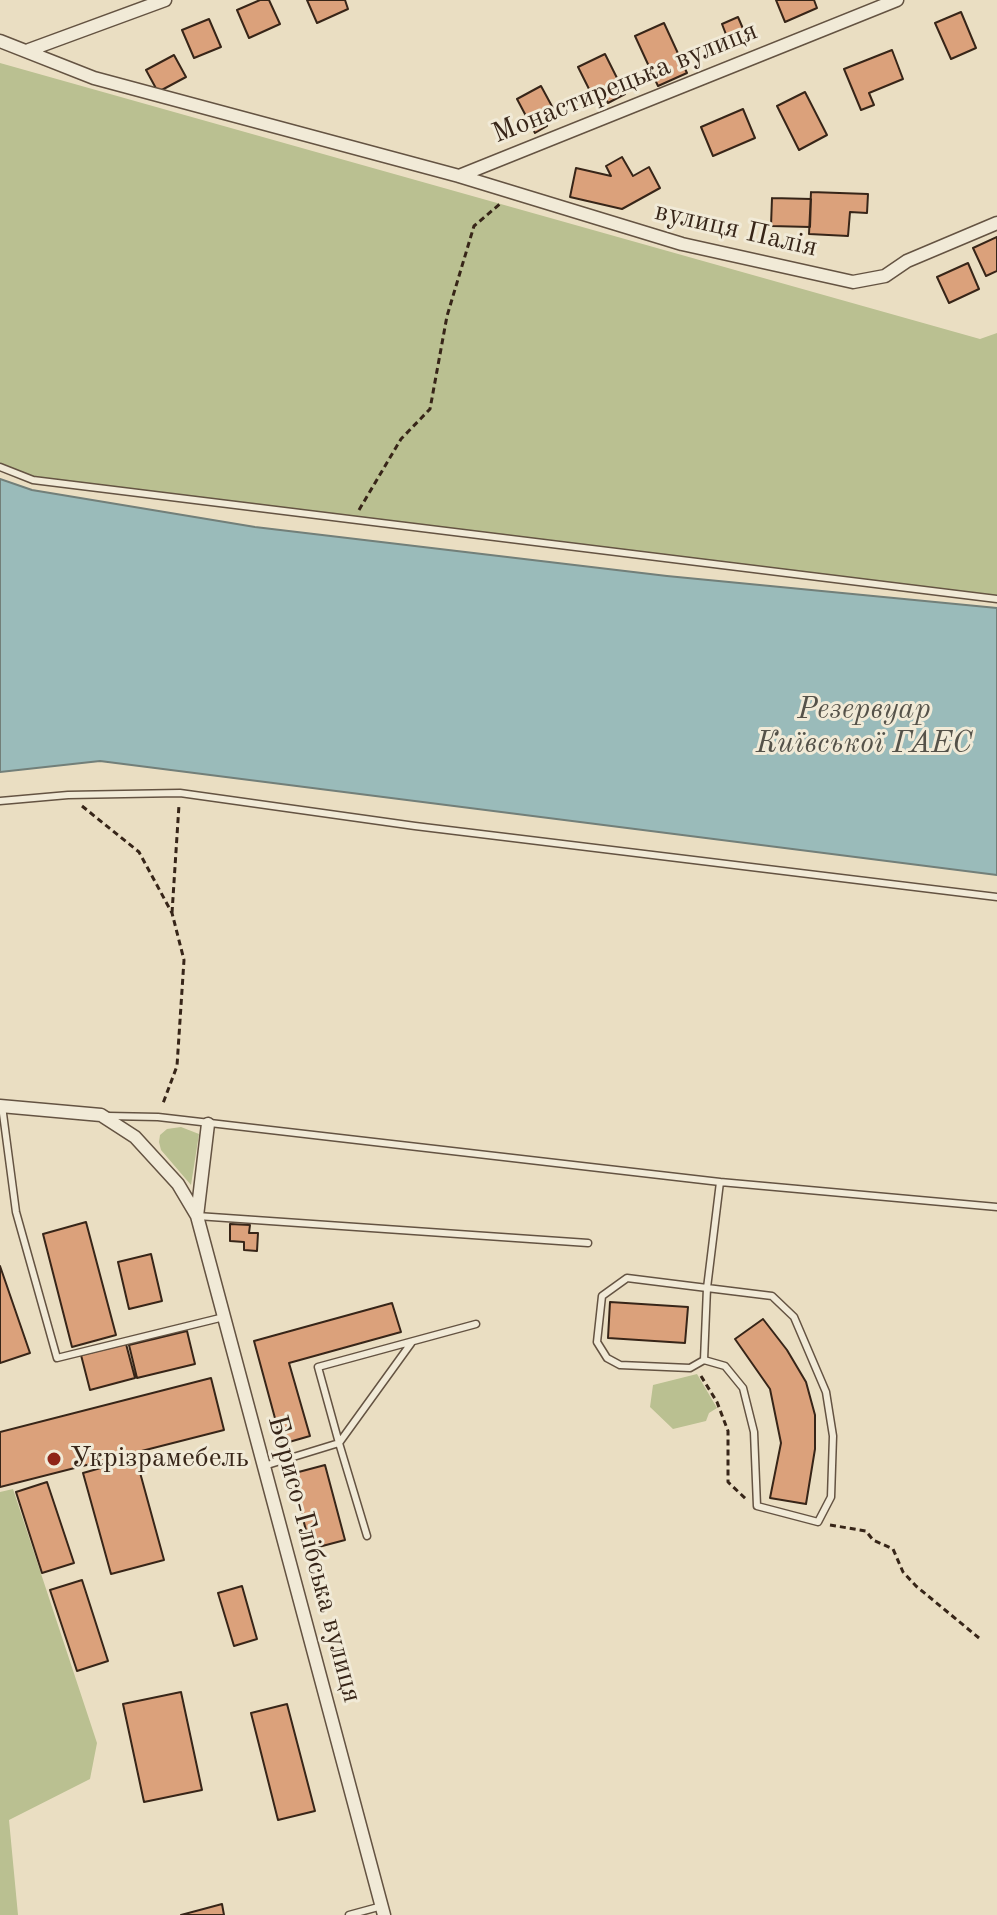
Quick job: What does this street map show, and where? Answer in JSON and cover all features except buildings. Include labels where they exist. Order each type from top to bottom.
[{"type":"street","points":[[29,50],[165,0]]},
{"type":"street","name":"Монастирецька вулиця","points":[[459,176],[897,0]]},
{"type":"street","name":"вулиця Палія","points":[[0,41],[94,78],[459,176],[682,244],[853,282],[885,276],[907,261],[997,223]]},
{"type":"street","name":"Борисо-Глібська вулиця","points":[[1,1106],[101,1115],[135,1137],[173,1178],[197,1216],[383,1910]]},
{"type":"street","name":"Борисо-Глібська вулиця","points":[[197,1216],[208,1124]]},
{"type":"lane","points":[[0,467],[33,480],[997,599]]},
{"type":"lane","points":[[0,801],[68,795],[180,793],[431,828],[997,897]]},
{"type":"lane","points":[[1,1106],[16,1212],[57,1358],[224,1317]]},
{"type":"lane","points":[[101,1115],[158,1117],[720,1182],[997,1207]]},
{"type":"lane","points":[[704,1360],[707,1288],[720,1182]]},
{"type":"lane","points":[[197,1216],[588,1243]]},
{"type":"lane","points":[[627,1278],[707,1288],[772,1296],[794,1317],[808,1344],[826,1392],[833,1436],[831,1497],[818,1522],[757,1506],[754,1432],[743,1388],[725,1366],[704,1360],[693,1367],[620,1365],[607,1358],[597,1342],[602,1296],[627,1278]]},
{"type":"lane","points":[[367,1536],[318,1367],[476,1324]]},
{"type":"lane","points":[[264,1466],[339,1443],[412,1342]]},
{"type":"lane","points":[[349,1915],[383,1910]]},
{"type":"path","points":[[353,520],[401,439],[430,409],[447,316],[474,226],[496,210],[509,193]]},
{"type":"path","points":[[172,913],[180,793]]},
{"type":"path","points":[[68,795],[139,852],[172,913],[184,960],[177,1066],[158,1117]]},
{"type":"path","points":[[693,1367],[706,1382],[728,1431],[728,1482],[738,1495],[757,1506]]},
{"type":"path","points":[[818,1522],[866,1531],[873,1540],[893,1549],[903,1572],[916,1586],[979,1638]]},
{"type":"green space","points":[[0,63],[980,339],[997,333],[997,599],[33,480],[0,467]]},
{"type":"green space","points":[[181,1127],[199,1134],[191,1185],[161,1150],[159,1142],[160,1135],[167,1129]]},
{"type":"green space","points":[[697,1374],[717,1408],[709,1413],[706,1421],[673,1429],[650,1407],[653,1385]]},
{"type":"green space","points":[[13,1489],[97,1743],[90,1779],[9,1820],[18,1915],[0,1915],[0,1492]]},
{"type":"water","name":"Резервуар Київської ГАЕС","points":[[0,479],[32,490],[255,527],[667,576],[997,608],[997,875],[100,761],[0,772]]},
{"type":"place","name":"Укрізрамебель","points":[[54,1459]]}]
